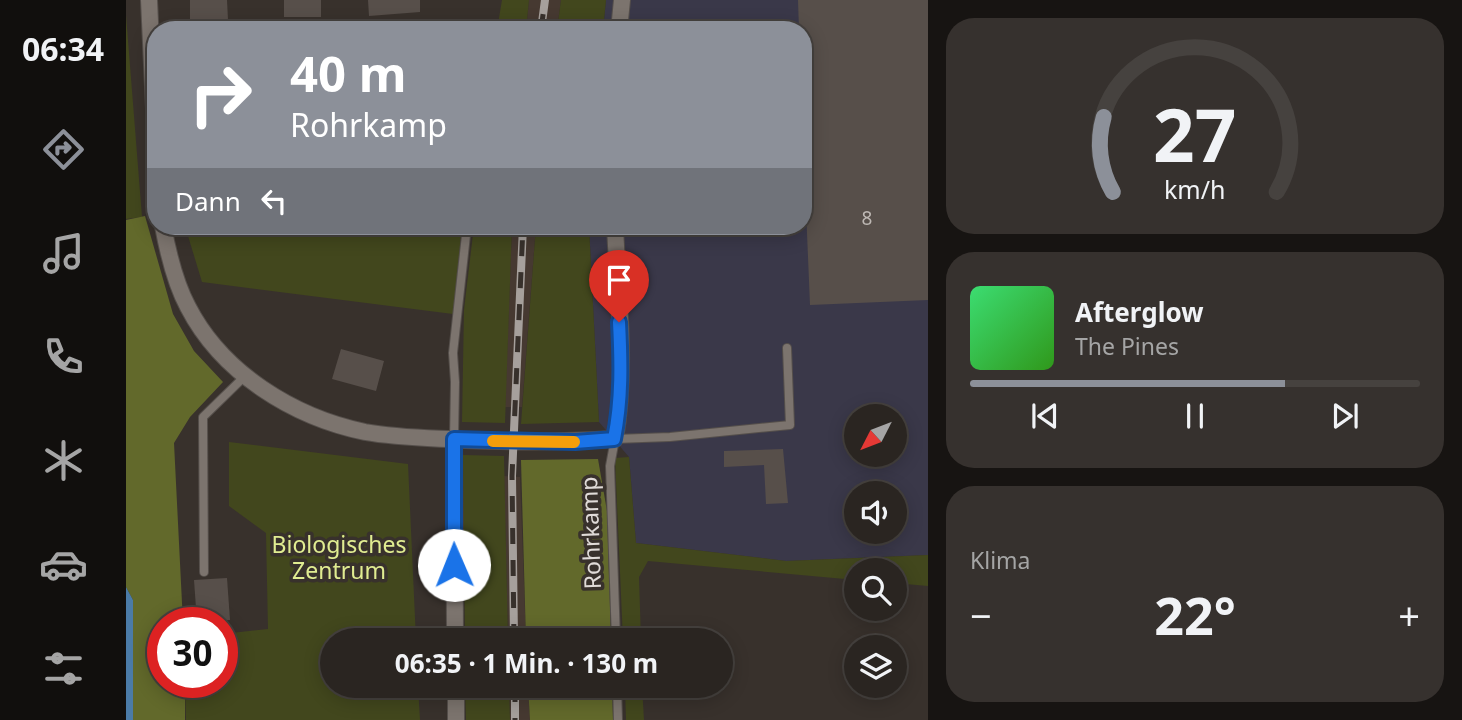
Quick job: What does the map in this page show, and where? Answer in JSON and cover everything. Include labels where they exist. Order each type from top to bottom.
[{"type":"street","points":[[149,0],[151,21]]},
{"type":"street","points":[[620,21],[622,0]]},
{"type":"street","points":[[164,235],[167,250],[188,307],[215,346],[244,377],[308,415],[363,432],[397,436],[575,442],[614,439],[619,412],[621,370],[615,235]]},
{"type":"street","points":[[454,439],[455,628]]},
{"type":"street","points":[[456,698],[456,720]]},
{"type":"lane","points":[[454,439],[453,353],[466,235]]},
{"type":"lane","points":[[614,439],[670,437],[790,425],[787,348]]},
{"type":"lane","points":[[204,572],[203,417],[244,377]]},
{"type":"lane","name":"Rohrkamp","points":[[614,439],[610,466],[616,628]]},
{"type":"lane","points":[[617,698],[618,720]]},
{"type":"shaded area","points":[[529,0],[561,0],[558,21],[527,21]]},
{"type":"shaded area","points":[[606,0],[928,0],[928,555],[786,561],[636,543],[629,457],[599,422],[589,235],[812,235],[812,21],[604,21]]},
{"type":"shaded area","points":[[512,235],[535,235],[522,407],[505,407]]},
{"type":"shaded area","points":[[504,476],[520,477],[526,628],[508,628]]},
{"type":"shaded area","points":[[509,698],[529,698],[530,720],[510,720]]},
{"type":"green space","points":[[502,0],[529,0],[527,21],[498,21]]},
{"type":"green space","points":[[561,0],[606,0],[604,21],[558,21]]},
{"type":"green space","points":[[126,15],[142,217],[126,219]]},
{"type":"green space","points":[[145,216],[147,235],[150,235],[173,314],[194,351],[223,382],[190,417],[174,443],[182,607],[147,607],[147,698],[185,698],[185,720],[133,720],[133,600],[126,587],[126,220]]},
{"type":"green space","points":[[188,235],[461,235],[453,314],[202,282]]},
{"type":"green space","points":[[473,235],[512,235],[505,423],[462,422],[464,310]]},
{"type":"green space","points":[[535,235],[589,235],[599,422],[521,424]]},
{"type":"green space","name":"Biologisches Zentrum","points":[[229,442],[408,464],[415,628],[320,628],[320,698],[419,698],[420,720],[186,720],[185,698],[238,698],[238,632],[268,629],[266,533],[229,506]]},
{"type":"green space","points":[[463,455],[504,456],[508,628],[465,628]]},
{"type":"green space","points":[[629,457],[636,543],[786,561],[844,559],[844,579],[648,561],[639,577],[641,628],[622,628],[615,458]]},
{"type":"green space","points":[[598,459],[607,511],[611,628],[526,628],[521,460]]},
{"type":"green space","points":[[928,555],[928,586],[907,584],[907,558],[857,558]]},
{"type":"green space","points":[[465,698],[509,698],[510,720],[466,720]]},
{"type":"green space","points":[[529,698],[612,698],[613,720],[530,720]]},
{"type":"green space","points":[[625,698],[643,698],[644,720],[626,720]]},
{"type":"water","points":[[126,587],[133,600],[133,720],[126,720]]},
{"type":"building","points":[[190,0],[227,0],[228,20],[190,20]]},
{"type":"building","points":[[284,0],[321,0],[321,17],[284,17]]},
{"type":"building","points":[[368,0],[420,0],[420,12],[369,16]]},
{"type":"building","points":[[798,0],[928,0],[928,300],[810,305],[807,235],[812,235],[812,21],[799,21]]},
{"type":"building","points":[[341,349],[384,361],[376,391],[332,379]]},
{"type":"building","points":[[783,449],[788,503],[766,504],[764,465],[724,467],[724,451]]},
{"type":"building","points":[[227,578],[229,607],[196,607],[194,580]]},
{"type":"railway","points":[[542,21],[545,0]]},
{"type":"railway","points":[[514,628],[512,476],[523,235]]},
{"type":"railway","points":[[515,698],[515,720]]},
{"type":"slow traffic","points":[[493,441],[574,442]]},
{"type":"route","points":[[454,565],[454,439],[523,442],[614,439],[619,412],[621,370],[619,322]]}]
